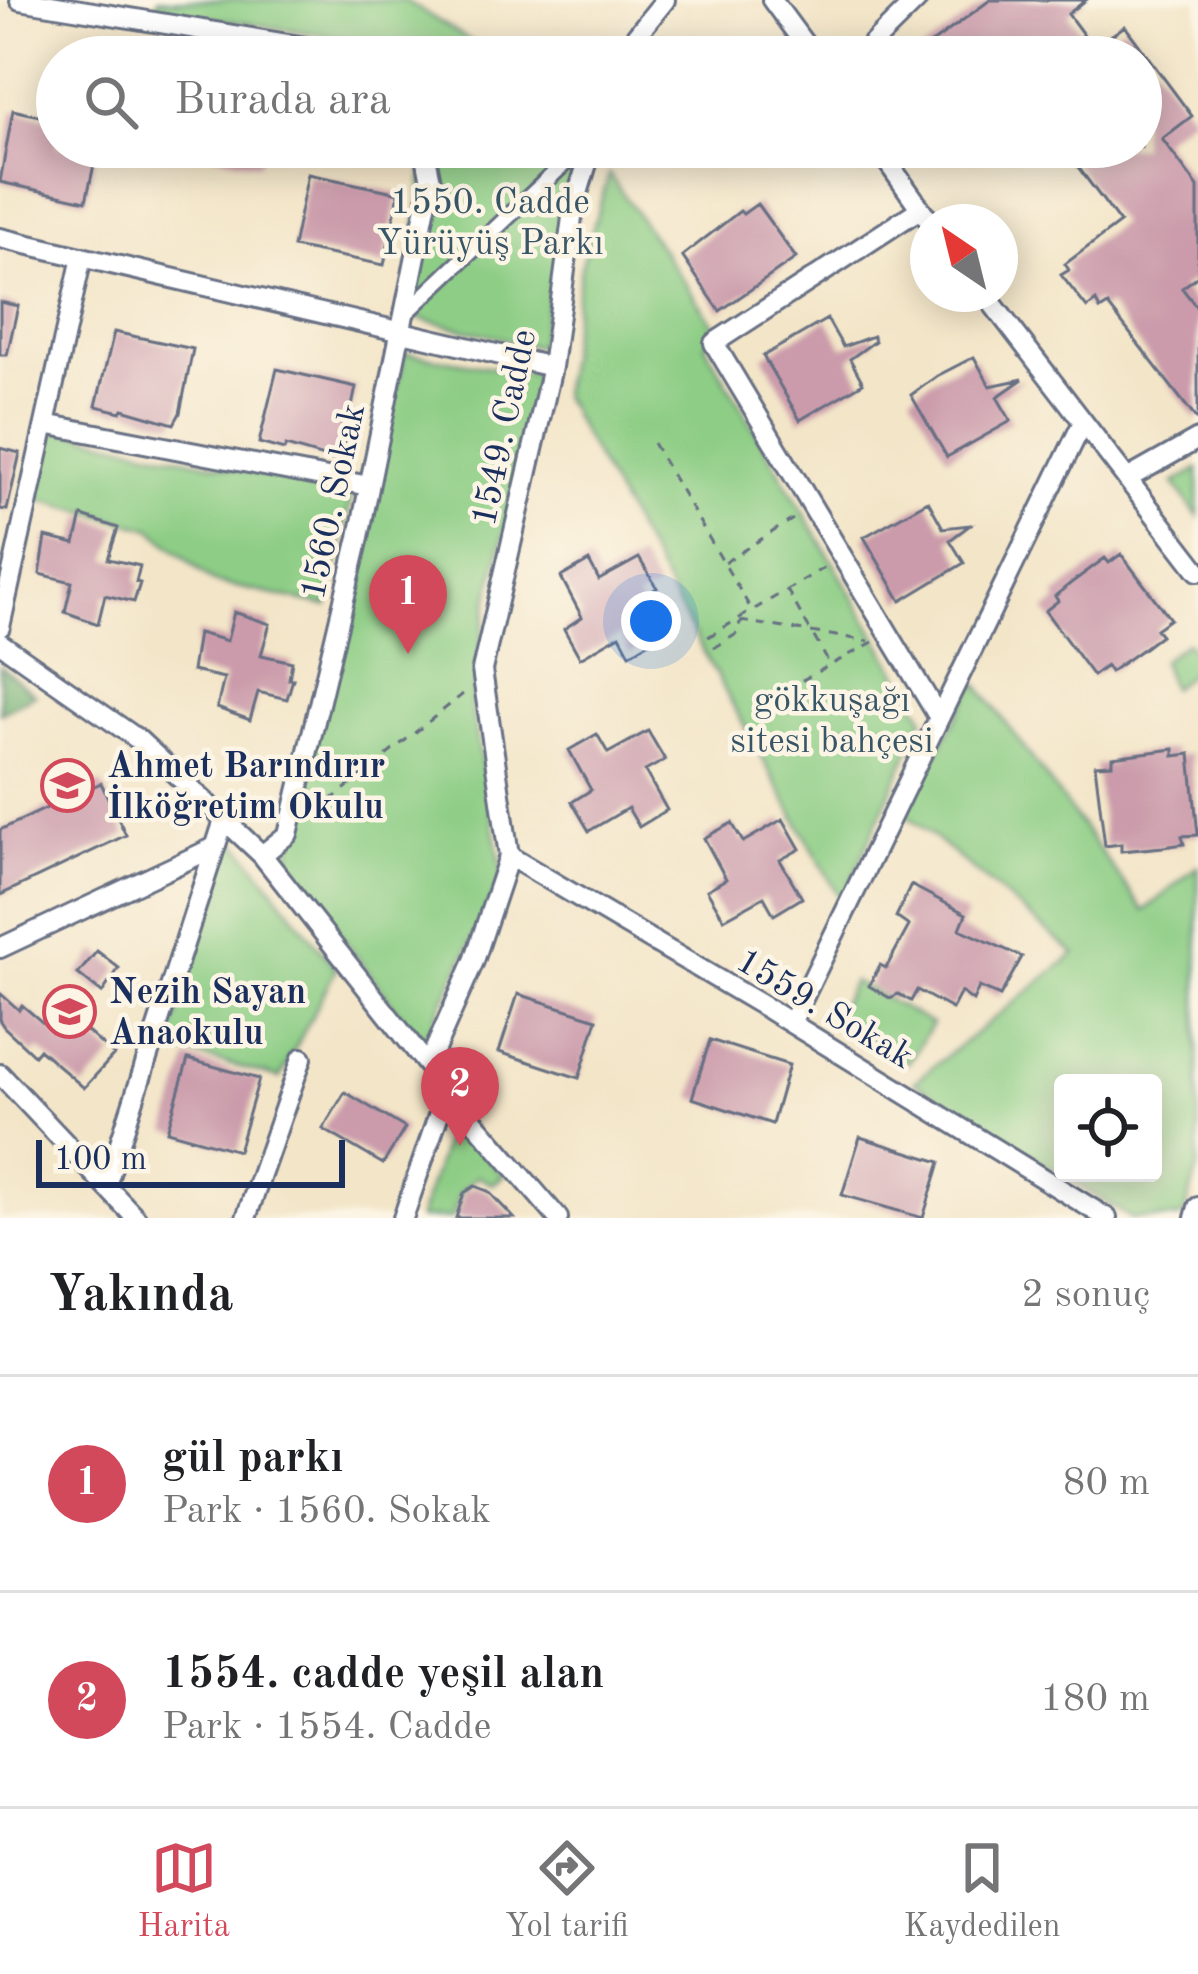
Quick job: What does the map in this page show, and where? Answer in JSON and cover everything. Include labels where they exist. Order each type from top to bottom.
[{"type":"street","points":[[20,0],[239,36]]},
{"type":"street","points":[[636,36],[665,0]]},
{"type":"street","points":[[772,0],[799,36]]},
{"type":"street","points":[[880,36],[917,0]]},
{"type":"street","name":"1560. Sokak","points":[[288,834],[369,486],[430,182],[428,168]]},
{"type":"street","points":[[402,324],[561,168]]},
{"type":"street","name":"1549. Cadde","points":[[428,1065],[474,962],[509,856],[483,678],[552,368],[573,211],[586,168]]},
{"type":"street","points":[[892,168],[917,204]]},
{"type":"street","points":[[910,225],[714,344],[938,716]]},
{"type":"street","points":[[0,238],[402,324],[552,368]]},
{"type":"street","points":[[0,627],[82,257]]},
{"type":"street","points":[[999,312],[1198,572]]},
{"type":"street","points":[[791,1023],[1083,422]]},
{"type":"street","points":[[45,424],[369,486]]},
{"type":"street","points":[[1127,479],[1198,439]]},
{"type":"street","points":[[0,643],[139,740],[262,855],[447,1090],[558,1218]]},
{"type":"street","points":[[106,1186],[225,817]]},
{"type":"street","points":[[262,855],[288,834]]},
{"type":"street","points":[[0,949],[215,847]]},
{"type":"street","name":"1559. Sokak","points":[[509,856],[1107,1218]]},
{"type":"street","points":[[246,1218],[302,1058]]},
{"type":"street","points":[[0,1073],[136,1218]]},
{"type":"street","points":[[403,1218],[447,1090]]},
{"type":"street","points":[[1195,1218],[1198,1208]]},
{"type":"path","points":[[653,443],[752,611]]},
{"type":"path","points":[[723,563],[812,507]]},
{"type":"path","points":[[708,637],[842,556]]},
{"type":"path","points":[[788,590],[830,665]]},
{"type":"path","points":[[740,619],[874,641],[786,689]]},
{"type":"path","points":[[714,648],[738,633],[740,619]]},
{"type":"path","points":[[288,834],[483,678]]},
{"type":"green space","points":[[158,0],[404,0],[463,36],[329,36],[155,9]]},
{"type":"green space","name":"1550. Cadde Yürüyüş Parkı","points":[[424,168],[576,168],[538,347],[404,315]]},
{"type":"green space","name":"gökkuşağı sitesi bahçesi","points":[[609,174],[717,329],[705,345],[924,717],[842,902],[561,395],[581,267]]},
{"type":"green space","points":[[405,353],[540,375],[488,602],[471,706],[503,875],[423,1044],[287,865]]},
{"type":"green space","points":[[44,427],[352,495],[327,606],[213,582],[152,529],[29,497]]},
{"type":"green space","points":[[1198,469],[1198,517],[1174,483]]},
{"type":"green space","points":[[1187,642],[1198,656],[1198,669],[1171,688],[1161,661]]},
{"type":"green space","points":[[0,666],[35,695],[0,713]]},
{"type":"green space","points":[[976,682],[1144,911],[1198,866],[1198,1167],[1185,1213],[1177,1218],[1131,1218],[1074,1182],[1162,1182],[1162,1074],[1054,1074],[1054,1170],[914,1082],[1075,954],[904,813]]},
{"type":"green space","points":[[231,834],[336,969],[280,1078],[168,1048]]},
{"type":"green space","points":[[853,981],[932,1024],[908,1063],[835,1016]]},
{"type":"green space","points":[[453,1116],[504,1176],[492,1184],[478,1176],[460,1192],[452,1218],[419,1218]]},
{"type":"building","points":[[990,0],[1086,0],[1068,14],[1084,36],[941,36]]},
{"type":"building","points":[[1125,26],[1132,36],[1110,36]]},
{"type":"building","points":[[1162,76],[1192,116],[1162,139]]},
{"type":"building","points":[[13,110],[36,115],[36,168],[93,168],[86,201],[0,182]]},
{"type":"building","points":[[1162,139],[1198,187],[1198,276],[1182,288],[1198,309],[1198,421],[1108,305],[1100,310],[1096,301],[1087,308],[1061,275],[1069,270],[1065,264],[1120,223],[1079,168],[1162,168]]},
{"type":"building","points":[[308,174],[399,193],[384,265],[293,247]]},
{"type":"building","points":[[757,204],[796,258],[720,311],[682,256],[740,211],[743,214]]},
{"type":"building","points":[[0,302],[18,306],[7,355],[0,355]]},
{"type":"building","points":[[827,319],[843,347],[873,336],[875,341],[850,359],[863,383],[800,420],[763,356]]},
{"type":"building","points":[[114,332],[193,349],[174,424],[96,406]]},
{"type":"building","points":[[974,357],[990,386],[1023,379],[997,397],[1011,421],[947,457],[911,395]]},
{"type":"building","points":[[277,369],[356,387],[337,461],[259,443]]},
{"type":"building","points":[[0,448],[20,453],[7,510],[0,509]]},
{"type":"building","points":[[928,501],[943,528],[970,525],[950,540],[964,563],[901,601],[864,537]]},
{"type":"building","points":[[82,516],[118,528],[108,559],[140,566],[134,602],[105,595],[98,624],[65,612],[72,582],[40,574],[46,537],[75,544]]},
{"type":"building","points":[[1121,554],[1170,619],[1156,629],[1161,635],[1144,648],[1110,672],[1106,666],[1093,676],[1045,611],[1071,583],[1105,558],[1109,563]]},
{"type":"building","points":[[639,558],[657,588],[637,599],[658,637],[630,654],[620,635],[580,658],[564,629],[582,617],[561,577],[589,561],[599,580]]},
{"type":"building","points":[[234,612],[270,624],[261,655],[292,662],[287,699],[258,692],[250,720],[217,708],[224,678],[192,671],[198,633],[227,641]]},
{"type":"building","points":[[648,731],[665,760],[645,771],[667,810],[639,827],[628,808],[589,831],[572,802],[591,790],[569,750],[597,734],[608,753]]},
{"type":"building","points":[[1174,749],[1174,756],[1190,754],[1198,835],[1182,836],[1184,844],[1163,847],[1121,851],[1121,844],[1105,846],[1095,765],[1112,764],[1112,757]]},
{"type":"building","points":[[101,783],[126,835],[0,895],[0,830]]},
{"type":"building","points":[[783,819],[800,849],[780,860],[802,898],[774,915],[764,897],[724,919],[707,890],[726,879],[704,838],[732,823],[743,842]]},
{"type":"building","points":[[911,885],[966,914],[960,929],[1022,957],[1000,996],[979,987],[973,1001],[961,992],[952,1009],[917,990],[911,1001],[898,994],[890,998],[869,986],[880,965],[886,968],[909,926],[896,917]]},
{"type":"building","points":[[97,951],[119,968],[102,993],[78,974]]},
{"type":"building","points":[[0,993],[50,1029],[65,1012],[114,1055],[84,1088],[39,1049],[34,1055],[4,1027]]},
{"type":"building","points":[[518,994],[597,1019],[579,1078],[499,1052]]},
{"type":"building","points":[[710,1040],[789,1065],[772,1124],[692,1098]]},
{"type":"building","points":[[188,1059],[259,1079],[238,1151],[167,1131]]},
{"type":"building","points":[[345,1092],[405,1128],[383,1164],[323,1129]]},
{"type":"building","points":[[860,1137],[940,1162],[923,1218],[842,1195]]},
{"type":"building","points":[[475,1186],[488,1191],[514,1218],[456,1218],[464,1193]]},
{"type":"place","name":"gül parkı","points":[[408,654]]},
{"type":"place","name":"Ahmet Barındırır İlköğretim Okulu","points":[[68,785]]},
{"type":"place","name":"Nezih Sayan Anaokulu","points":[[70,1011]]},
{"type":"place","name":"1554. cadde yeşil alan","points":[[460,1146]]}]
